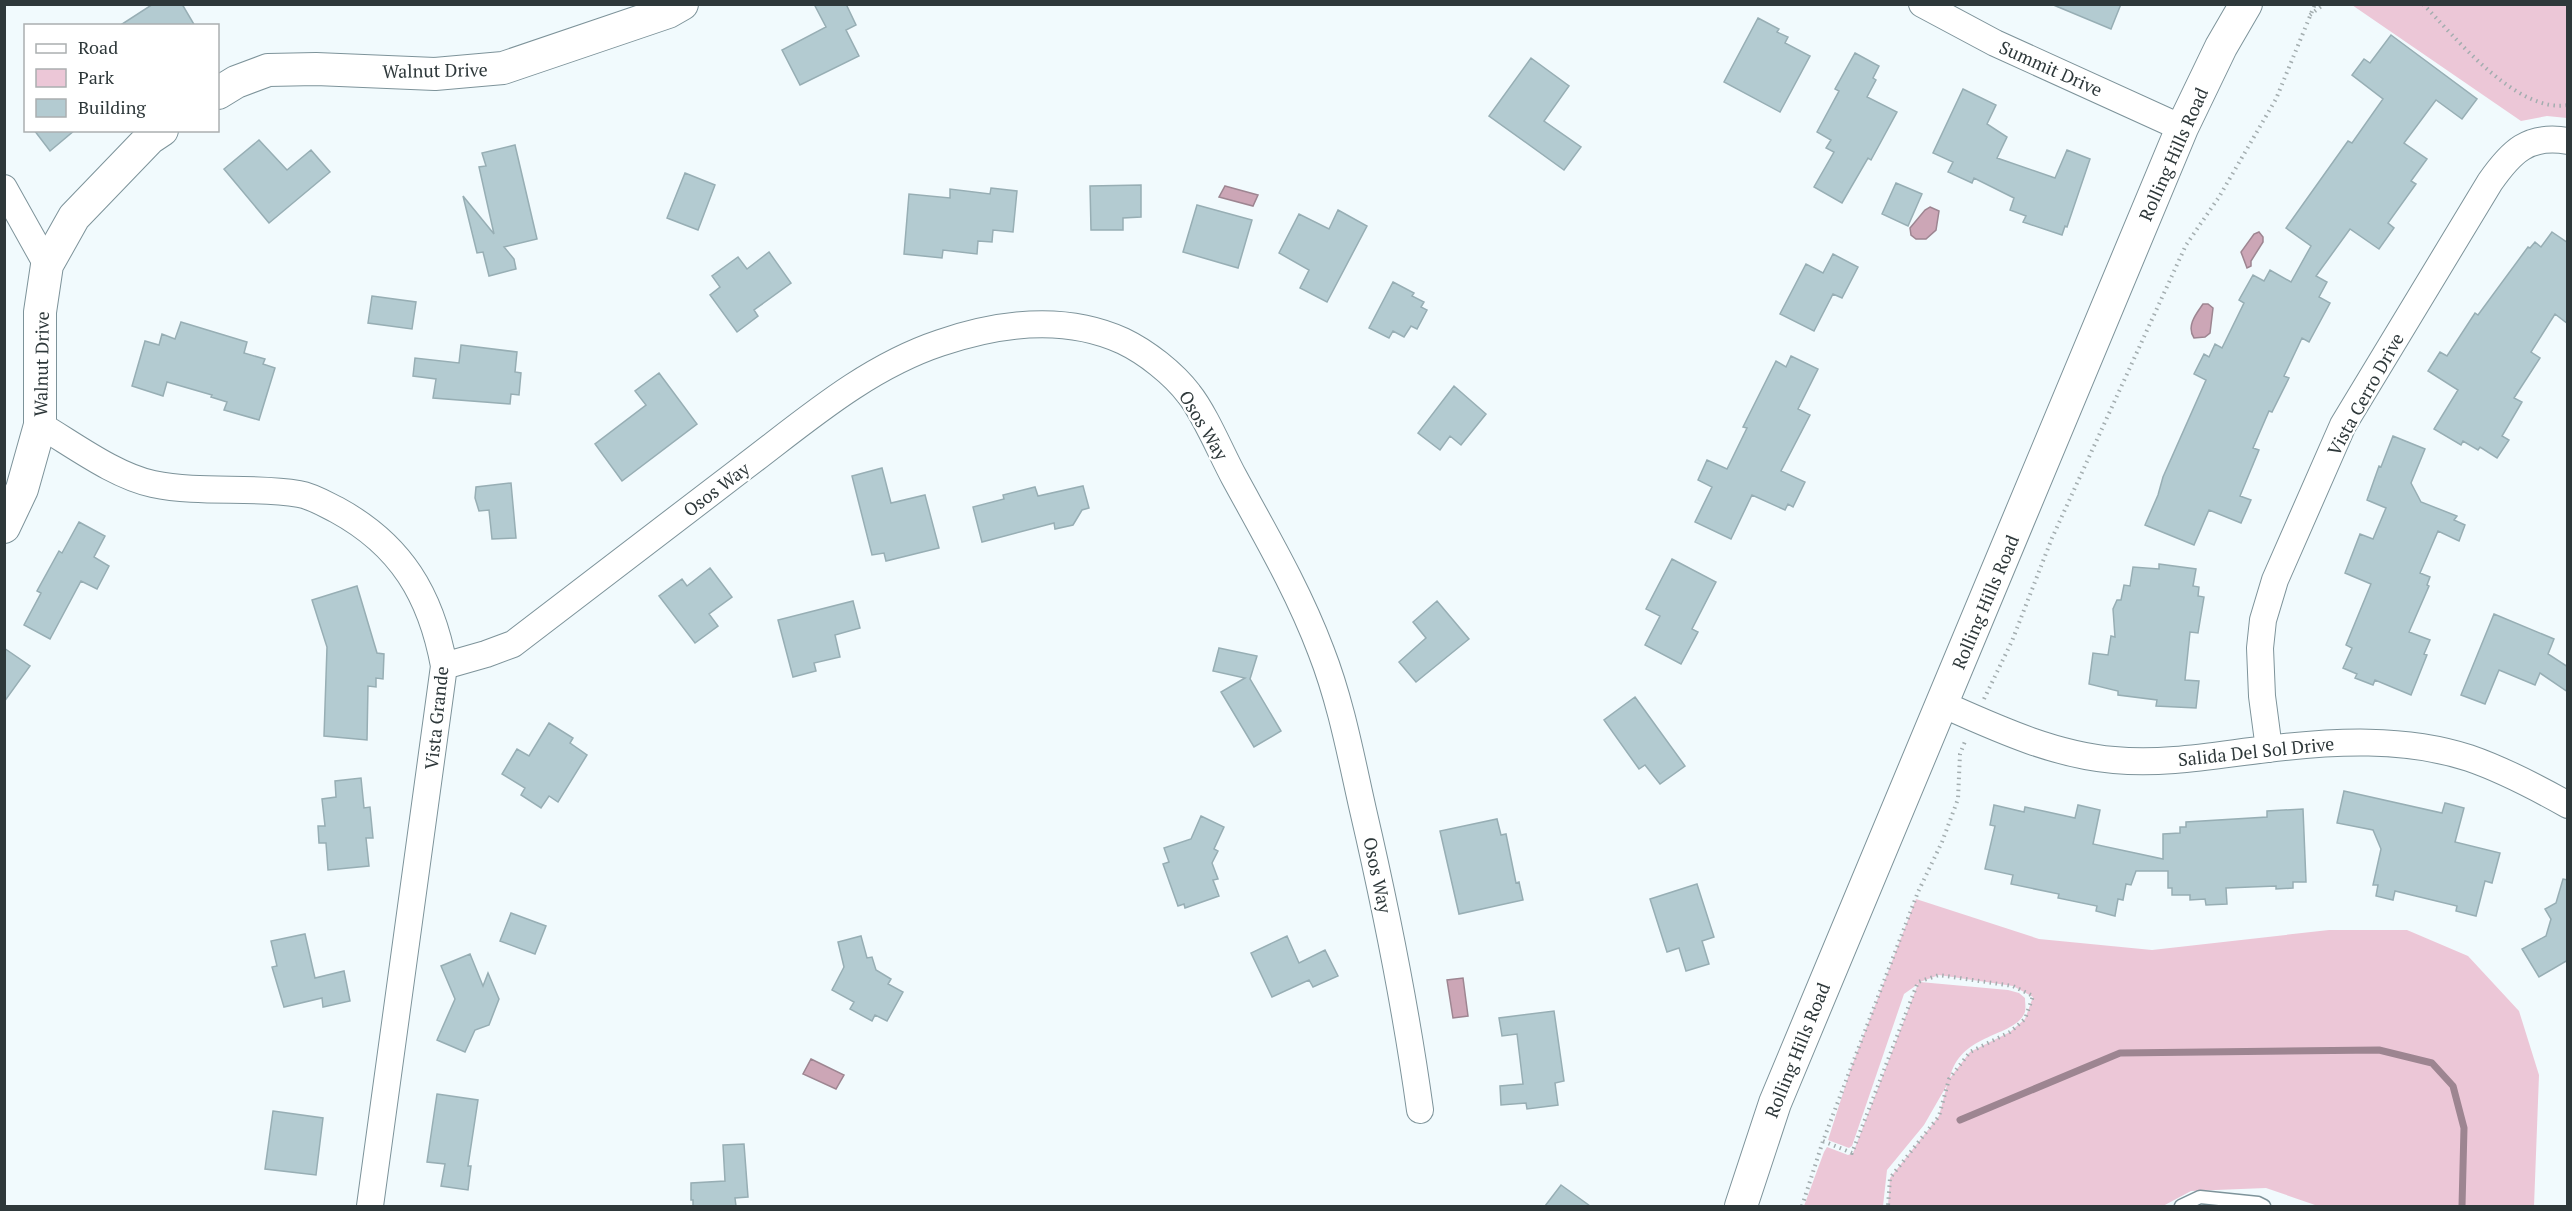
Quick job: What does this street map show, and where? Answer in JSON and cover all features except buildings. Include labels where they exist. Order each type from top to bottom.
[{"type":"street","name":"Walnut Drive","points":[[219,92],[236,82],[268,70],[316,69],[435,74],[504,68],[668,12],[682,4]]},
{"type":"street","name":"Rolling Hills Road","points":[[1741,1206],[1774,1103],[2182,128],[2221,48],[2246,4]]},
{"type":"street","name":"Summit Drive","points":[[1934,7],[1995,43],[2182,128]]},
{"type":"street","name":"Walnut Drive","points":[[4,527],[22,489],[40,425],[40,312],[47,265],[74,217],[150,138],[159,132]]},
{"type":"street","name":"Vista Cerro Drive","points":[[2269,749],[2262,696],[2260,648],[2263,620],[2275,580],[2343,425],[2490,182],[2507,158],[2528,143],[2553,139],[2568,141]]},
{"type":"street","points":[[4,188],[47,265]]},
{"type":"street","name":"Osos Way","points":[[444,666],[513,644],[828,404],[893,363],[938,344],[986,330],[1026,323],[1059,324],[1091,329],[1125,342],[1158,364],[1190,394],[1289,576],[1322,654],[1346,737],[1370,837],[1409,1036],[1420,1110]]},
{"type":"street","name":"Vista Grande","points":[[40,425],[122,474],[152,484],[183,488],[302,494],[352,518],[404,564],[432,616],[444,666],[370,1206]]},
{"type":"street","name":"Salida Del Sol Drive","points":[[1942,704],[1974,719],[2054,749],[2114,760],[2180,760],[2340,742],[2408,745],[2468,758],[2519,778],[2568,805]]},
{"type":"lane","points":[[2181,1206],[2200,1197],[2258,1203],[2264,1206]]},
{"type":"path","points":[[1802,1206],[1823,1141],[1918,892],[1942,842],[1958,799],[1960,754],[1974,719],[2012,641],[2052,538],[2186,245],[2219,196],[2276,99],[2315,4]]},
{"type":"path","points":[[2309,15],[2324,4]]},
{"type":"path","points":[[2423,4],[2493,76],[2537,102],[2556,107],[2568,105]]},
{"type":"path","points":[[1823,1141],[1852,1153],[1918,982],[1939,975],[2013,986],[2033,996],[2025,1019],[2010,1032],[1970,1052],[1949,1079],[1939,1116],[1890,1178],[1888,1206]]},
{"type":"green space","points":[[2352,5],[2567,5],[2567,118],[2547,116],[2521,121]]},
{"type":"green space","points":[[1916,899],[2039,939],[2152,950],[2329,930],[2407,930],[2468,956],[2519,1011],[2539,1075],[2534,1206],[2318,1206],[2266,1188],[2191,1191],[2163,1206],[1888,1206],[1890,1178],[1939,1116],[1947,1085],[1924,1125],[1887,1170],[1883,1206],[1804,1206],[1827,1147],[1848,1155],[1853,1153],[1918,984],[1904,994],[1852,1146],[1849,1148],[1828,1140],[1851,1068]],"holes":[[[1939,975],[2013,986],[2033,997],[2025,1019],[2010,1032],[1970,1052],[1950,1078],[1956,1063],[1965,1052],[2019,1020],[2025,1012],[2025,998],[2019,993],[2008,990],[1920,982]]]},
{"type":"shaded area","points":[[1225,186],[1258,195],[1253,206],[1219,197]]},
{"type":"shaded area","points":[[1930,207],[1939,211],[1936,230],[1926,239],[1916,239],[1911,235],[1910,228]]},
{"type":"shaded area","points":[[2259,232],[2263,237],[2263,242],[2251,261],[2251,266],[2247,268],[2241,252],[2254,234]]},
{"type":"shaded area","points":[[2203,304],[2208,304],[2213,308],[2210,333],[2205,337],[2194,338],[2191,325]]},
{"type":"shaded area","points":[[1463,978],[1468,1016],[1453,1018],[1447,980]]},
{"type":"shaded area","points":[[811,1059],[844,1075],[836,1089],[803,1074]]},
{"type":"waterway","points":[[1960,1120],[2120,1053],[2379,1050],[2432,1063],[2453,1086],[2464,1128],[2462,1206]]}]
